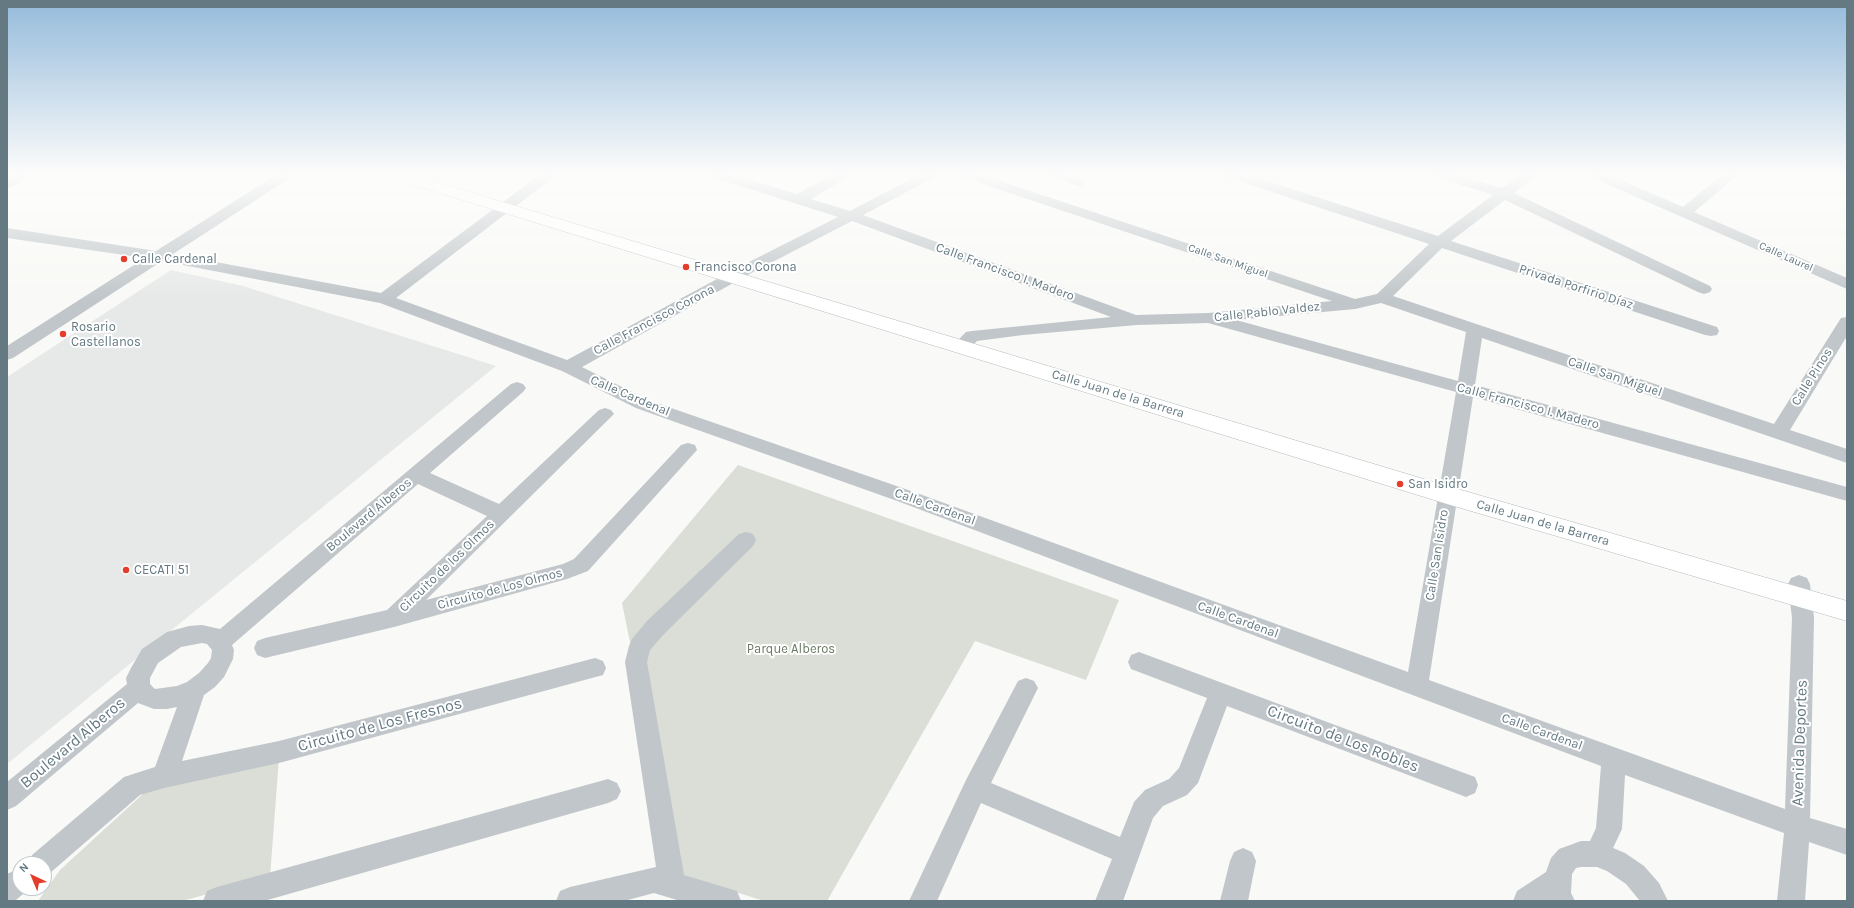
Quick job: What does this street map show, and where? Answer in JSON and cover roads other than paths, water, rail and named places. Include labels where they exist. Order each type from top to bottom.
[{"type":"main road","name":"Calle Juan de la Barrera","points":[[550,215],[742,272],[1448,488],[1800,591],[1847,611]]},
{"type":"main road","name":"Calle Juan de la Barrera","points":[[1800,591],[1847,598]]},
{"type":"street","points":[[7,354],[221,215]]},
{"type":"street","points":[[384,299],[492,215]]},
{"type":"street","name":"Calle San Miguel","points":[[1092,215],[1355,304]]},
{"type":"street","name":"Privada Porfirio Díaz","points":[[1360,215],[1711,331]]},
{"type":"street","points":[[1382,298],[1440,242],[1474,215]]},
{"type":"street","points":[[1550,215],[1704,288]]},
{"type":"street","name":"Calle Laurel","points":[[1689,215],[1847,284]]},
{"type":"street","name":"Calle Francisco Corona","points":[[568,367],[742,272],[851,216]]},
{"type":"street","name":"Calle Francisco I. Madero","points":[[851,216],[1137,320]]},
{"type":"street","name":"Calle Cardenal","points":[[7,234],[159,256],[384,299],[568,367],[642,404],[915,500],[1614,759],[1797,826],[1847,842]]},
{"type":"street","name":"Calle San Miguel","points":[[1382,298],[1847,456]]},
{"type":"street","name":"Calle Pablo Valdez","points":[[967,341],[1070,325],[1137,320],[1208,318],[1355,304],[1382,298]]},
{"type":"street","name":"Calle Francisco I. Madero","points":[[1208,318],[1847,494]]},
{"type":"street","name":"Calle Pinos","points":[[1778,433],[1847,322]]},
{"type":"street","name":"Calle San Isidro","points":[[1417,686],[1448,488],[1475,330]]},
{"type":"street","name":"Boulevard Alberos","points":[[220,642],[517,388]]},
{"type":"street","name":"Circuito de los Olmos","points":[[394,618],[605,414]]},
{"type":"street","name":"Circuito de Los Olmos","points":[[265,648],[394,618],[567,571],[581,565],[688,450]]},
{"type":"street","name":"Circuito de los Olmos","points":[[416,475],[501,514]]},
{"type":"street","points":[[672,886],[636,662],[640,646],[655,628],[746,540]]},
{"type":"street","name":"Avenida Deportes","points":[[1790,901],[1797,826],[1803,618],[1800,591]]},
{"type":"street","points":[[202,634],[213,636],[220,642],[223,650],[222,659],[216,670],[207,680],[195,689],[180,696],[166,699],[154,699],[144,695],[139,688],[138,678],[142,668],[150,656],[175,639],[189,635],[202,634]]},
{"type":"street","name":"Circuito de Los Robles","points":[[1139,662],[1466,785]]},
{"type":"street","name":"Circuito de Los Fresnos","points":[[50,856],[133,785],[164,776],[279,752],[595,668]]},
{"type":"street","name":"Boulevard Alberos","points":[[7,798],[139,688]]},
{"type":"street","points":[[924,901],[975,788],[1026,688]]},
{"type":"street","points":[[164,776],[195,689]]},
{"type":"street","points":[[1109,901],[1126,852],[1143,811],[1154,798],[1178,787],[1189,775],[1220,692]]},
{"type":"street","points":[[1596,854],[1609,829],[1614,759]]},
{"type":"street","points":[[975,788],[1126,852]]},
{"type":"street","points":[[217,901],[608,791]]},
{"type":"street","points":[[1527,901],[1559,890],[1560,867],[1568,858],[1581,854],[1596,854],[1616,862],[1635,875],[1650,892],[1654,901]]},
{"type":"street","points":[[1234,901],[1243,861]]},
{"type":"street","points":[[570,901],[654,880],[727,901]]},
{"type":"place","name":"Calle Cardenal","points":[[124,259]]},
{"type":"place","name":"Francisco Corona","points":[[686,267]]},
{"type":"place","name":"Rosario Castellanos","points":[[63,334]]},
{"type":"place","name":"San Isidro","points":[[1400,484]]},
{"type":"place","name":"CECATI 51","points":[[126,570]]},
{"type":"park label","name":"Parque Alberos","points":[[791,649]]}]
